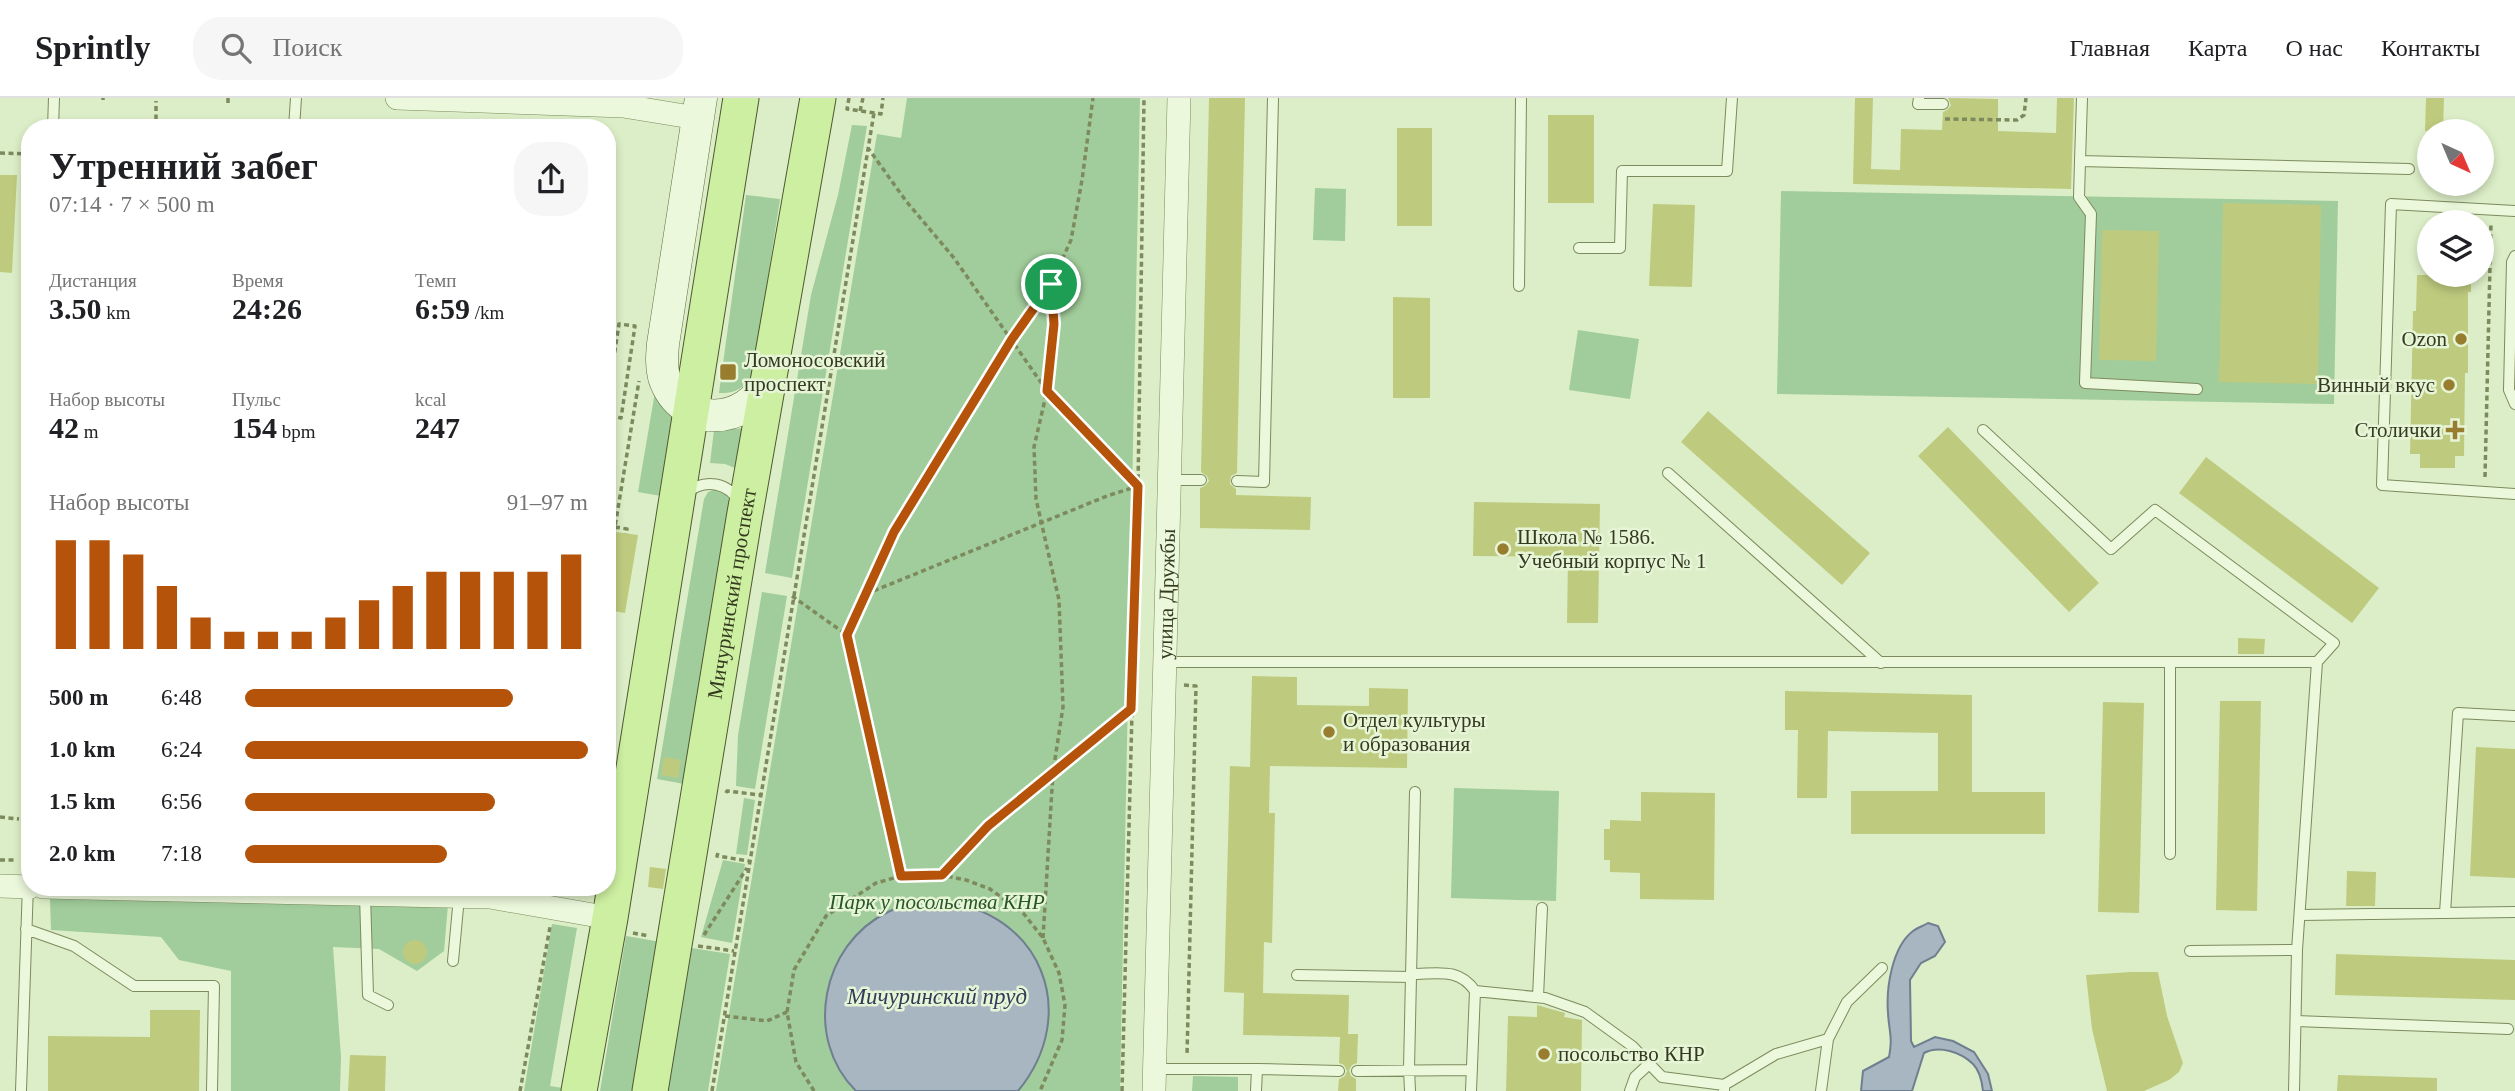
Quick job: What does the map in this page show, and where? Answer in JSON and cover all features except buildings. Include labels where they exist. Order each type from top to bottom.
[{"type":"main road","points":[[579,1091],[615,925],[676,508],[741,98]]},
{"type":"main road","name":"Мичуринский проспект","points":[[650,1091],[744,519],[818,98]]},
{"type":"main road","points":[[699,108],[662,365],[669,388],[676,398],[692,410],[709,415],[734,413],[755,401],[769,378]]},
{"type":"street","points":[[397,98],[699,108]]},
{"type":"street","name":"улица Дружбы","points":[[1154,1080],[1179,98]]},
{"type":"street","points":[[0,886],[21,887]]},
{"type":"street","points":[[412,896],[465,896]]},
{"type":"street","points":[[506,896],[615,925]]},
{"type":"lane","points":[[53,119],[54,98]]},
{"type":"lane","points":[[295,119],[296,98]]},
{"type":"lane","points":[[1237,481],[1264,482],[1273,98]]},
{"type":"lane","points":[[1520,286],[1521,98]]},
{"type":"lane","points":[[1579,248],[1620,248],[1622,171],[1727,171],[1732,98]]},
{"type":"lane","points":[[2082,98],[2079,197],[2091,214],[2085,383],[2197,389]]},
{"type":"lane","points":[[1919,101],[1943,104]]},
{"type":"lane","points":[[2080,161],[2409,169]]},
{"type":"lane","points":[[2515,211],[2391,204],[2382,485],[2515,494]]},
{"type":"lane","points":[[2515,256],[2512,262],[2509,390],[2515,404]]},
{"type":"lane","points":[[1983,430],[2111,549],[2155,510],[2334,643],[2317,662],[2297,950],[2294,1091]]},
{"type":"lane","points":[[1668,473],[1881,663]]},
{"type":"lane","points":[[1169,480],[1200,480]]},
{"type":"lane","points":[[676,508],[692,488],[710,483],[729,489],[736,496],[744,519]]},
{"type":"lane","points":[[1164,673],[1881,663],[2317,662]]},
{"type":"lane","points":[[2170,663],[2170,854]]},
{"type":"lane","points":[[2445,913],[2458,713],[2515,716]]},
{"type":"lane","points":[[1410,1091],[1415,792]]},
{"type":"lane","points":[[21,1091],[26,929],[32,896]]},
{"type":"lane","points":[[365,896],[368,995],[388,1005]]},
{"type":"lane","points":[[453,961],[459,897]]},
{"type":"lane","points":[[1538,997],[1542,908]]},
{"type":"lane","points":[[2300,915],[2515,912]]},
{"type":"lane","points":[[26,929],[74,946],[134,986],[214,986],[212,1091]]},
{"type":"lane","points":[[2190,951],[2297,950]]},
{"type":"lane","points":[[1821,1091],[1828,1039],[1847,1002],[1882,968]]},
{"type":"lane","points":[[1297,975],[1455,974],[1468,980],[1475,990],[1471,1091]]},
{"type":"lane","points":[[1475,990],[1538,997],[1585,1012],[1632,1046],[1662,1077],[1724,1088],[1776,1054],[1828,1039]]},
{"type":"lane","points":[[2296,1021],[2508,1029]]},
{"type":"lane","points":[[1630,1091],[1635,1077],[1649,1064]]},
{"type":"lane","points":[[1154,1080],[1187,1069],[1339,1071]]},
{"type":"lane","points":[[1256,1091],[1257,1069]]},
{"type":"lane","points":[[1357,1071],[1472,1069]]},
{"type":"path","points":[[849,98],[847,109],[881,114],[883,98]]},
{"type":"path","points":[[860,111],[863,98]]},
{"type":"path","points":[[901,876],[847,635],[894,532],[1012,339],[1051,284],[1070,240],[1082,180],[1093,98]]},
{"type":"path","points":[[1122,1091],[1138,486],[1144,98]]},
{"type":"path","points":[[1919,101],[1919,113],[1929,119],[2012,121],[2024,115],[2026,98]]},
{"type":"path","points":[[156,101],[156,119]]},
{"type":"path","points":[[712,1091],[874,113]]},
{"type":"path","points":[[868,148],[906,201],[954,258],[1047,391],[1138,486]]},
{"type":"path","points":[[0,153],[21,154]]},
{"type":"path","points":[[1043,938],[1053,772],[1063,707],[1059,600],[1036,499],[1034,447],[1047,391],[1054,324],[1051,284]]},
{"type":"path","points":[[2485,478],[2490,287]]},
{"type":"path","points":[[616,339],[619,324],[635,326],[621,418],[616,417]]},
{"type":"path","points":[[866,594],[1107,496],[1138,486]]},
{"type":"path","points":[[616,527],[627,529],[626,534]]},
{"type":"path","points":[[792,596],[847,635]]},
{"type":"path","points":[[1133,684],[1164,673],[1196,686],[1187,1069]]},
{"type":"path","points":[[942,875],[988,826],[1131,709]]},
{"type":"path","points":[[725,804],[727,790],[760,795]]},
{"type":"path","points":[[0,817],[21,821]]},
{"type":"path","points":[[719,843],[717,856],[749,863]]},
{"type":"path","points":[[734,951],[697,945],[749,863]]},
{"type":"path","points":[[814,1091],[796,1062],[787,1012],[794,970],[827,916],[876,883],[901,876],[942,875],[967,880],[990,889],[1024,914],[1043,938],[1059,973],[1065,1005],[1062,1040],[1042,1090]]},
{"type":"path","points":[[520,1091],[553,908]]},
{"type":"path","points":[[615,925],[659,938]]},
{"type":"path","points":[[724,1016],[767,1021],[787,1012]]},
{"type":"green space","name":"Парк у посольства КНР","points":[[907,98],[1140,98],[1120,1091],[716,1091],[877,134],[901,138]]},
{"type":"green space","points":[[852,125],[867,126],[792,578],[765,573],[811,295],[838,195]]},
{"type":"green space","points":[[1315,188],[1346,189],[1345,241],[1313,240]]},
{"type":"green space","points":[[1781,191],[2338,201],[2334,404],[1777,394]]},
{"type":"green space","points":[[746,195],[780,199],[753,375],[739,389],[719,393]]},
{"type":"green space","points":[[1578,330],[1639,339],[1630,399],[1569,390]]},
{"type":"green space","points":[[657,380],[679,424],[667,497],[638,492]]},
{"type":"green space","points":[[745,428],[735,468],[710,463],[714,430]]},
{"type":"green space","points":[[716,489],[727,495],[729,501],[713,598],[704,721],[695,786],[657,779],[704,499],[708,492]]},
{"type":"green space","points":[[762,592],[787,596],[755,789],[736,786],[738,735]]},
{"type":"green space","points":[[1454,788],[1559,791],[1556,901],[1451,898]]},
{"type":"green space","points":[[744,798],[755,800],[747,855],[736,854]]},
{"type":"green space","points":[[723,860],[745,864],[732,943],[701,937]]},
{"type":"green space","points":[[50,899],[448,905],[444,951],[417,971],[379,949],[333,947],[341,1057],[340,1091],[231,1091],[231,971],[179,960],[161,937],[51,930]]},
{"type":"green space","points":[[552,924],[577,928],[550,1086],[563,1088],[563,1091],[524,1091]]},
{"type":"green space","points":[[626,936],[667,943],[643,1091],[600,1091]]},
{"type":"green space","points":[[692,948],[730,954],[708,1091],[668,1091]]},
{"type":"green space","points":[[1193,1076],[1238,1077],[1238,1091],[1192,1091]]},
{"type":"water","name":"Мичуринский пруд","points":[[940,901],[975,909],[1004,924],[1026,945],[1041,971],[1048,999],[1047,1030],[1037,1061],[1018,1091],[856,1091],[839,1070],[829,1046],[825,1020],[827,994],[834,969],[847,946],[865,927],[888,912],[913,904]]},
{"type":"water","points":[[1928,923],[1938,926],[1945,942],[1935,956],[1921,963],[1910,980],[1911,1041],[1914,1047],[1935,1037],[1953,1041],[1974,1052],[1988,1074],[1992,1091],[1983,1091],[1979,1073],[1968,1060],[1950,1051],[1936,1050],[1924,1053],[1912,1091],[1861,1091],[1863,1071],[1889,1057],[1891,1039],[1888,992],[1895,957],[1906,938]]},
{"type":"place","name":"Ozon","points":[[2461,339]]},
{"type":"place","name":"Ломоносовский проспект","points":[[728,372]]},
{"type":"place","name":"Винный вкус","points":[[2449,385]]},
{"type":"place","name":"Столички","points":[[2455,430]]},
{"type":"place","name":"Школа № 1586. Учебный корпус № 1","points":[[1503,549]]},
{"type":"place","name":"Отдел культуры и образования","points":[[1329,732]]},
{"type":"place","name":"посольство КНР","points":[[1544,1054]]},
{"type":"route","points":[[1051,284],[1054,324],[1047,391],[1138,486],[1131,709],[988,826],[942,875],[901,876],[847,635],[894,532],[1012,339],[1051,284]]}]
